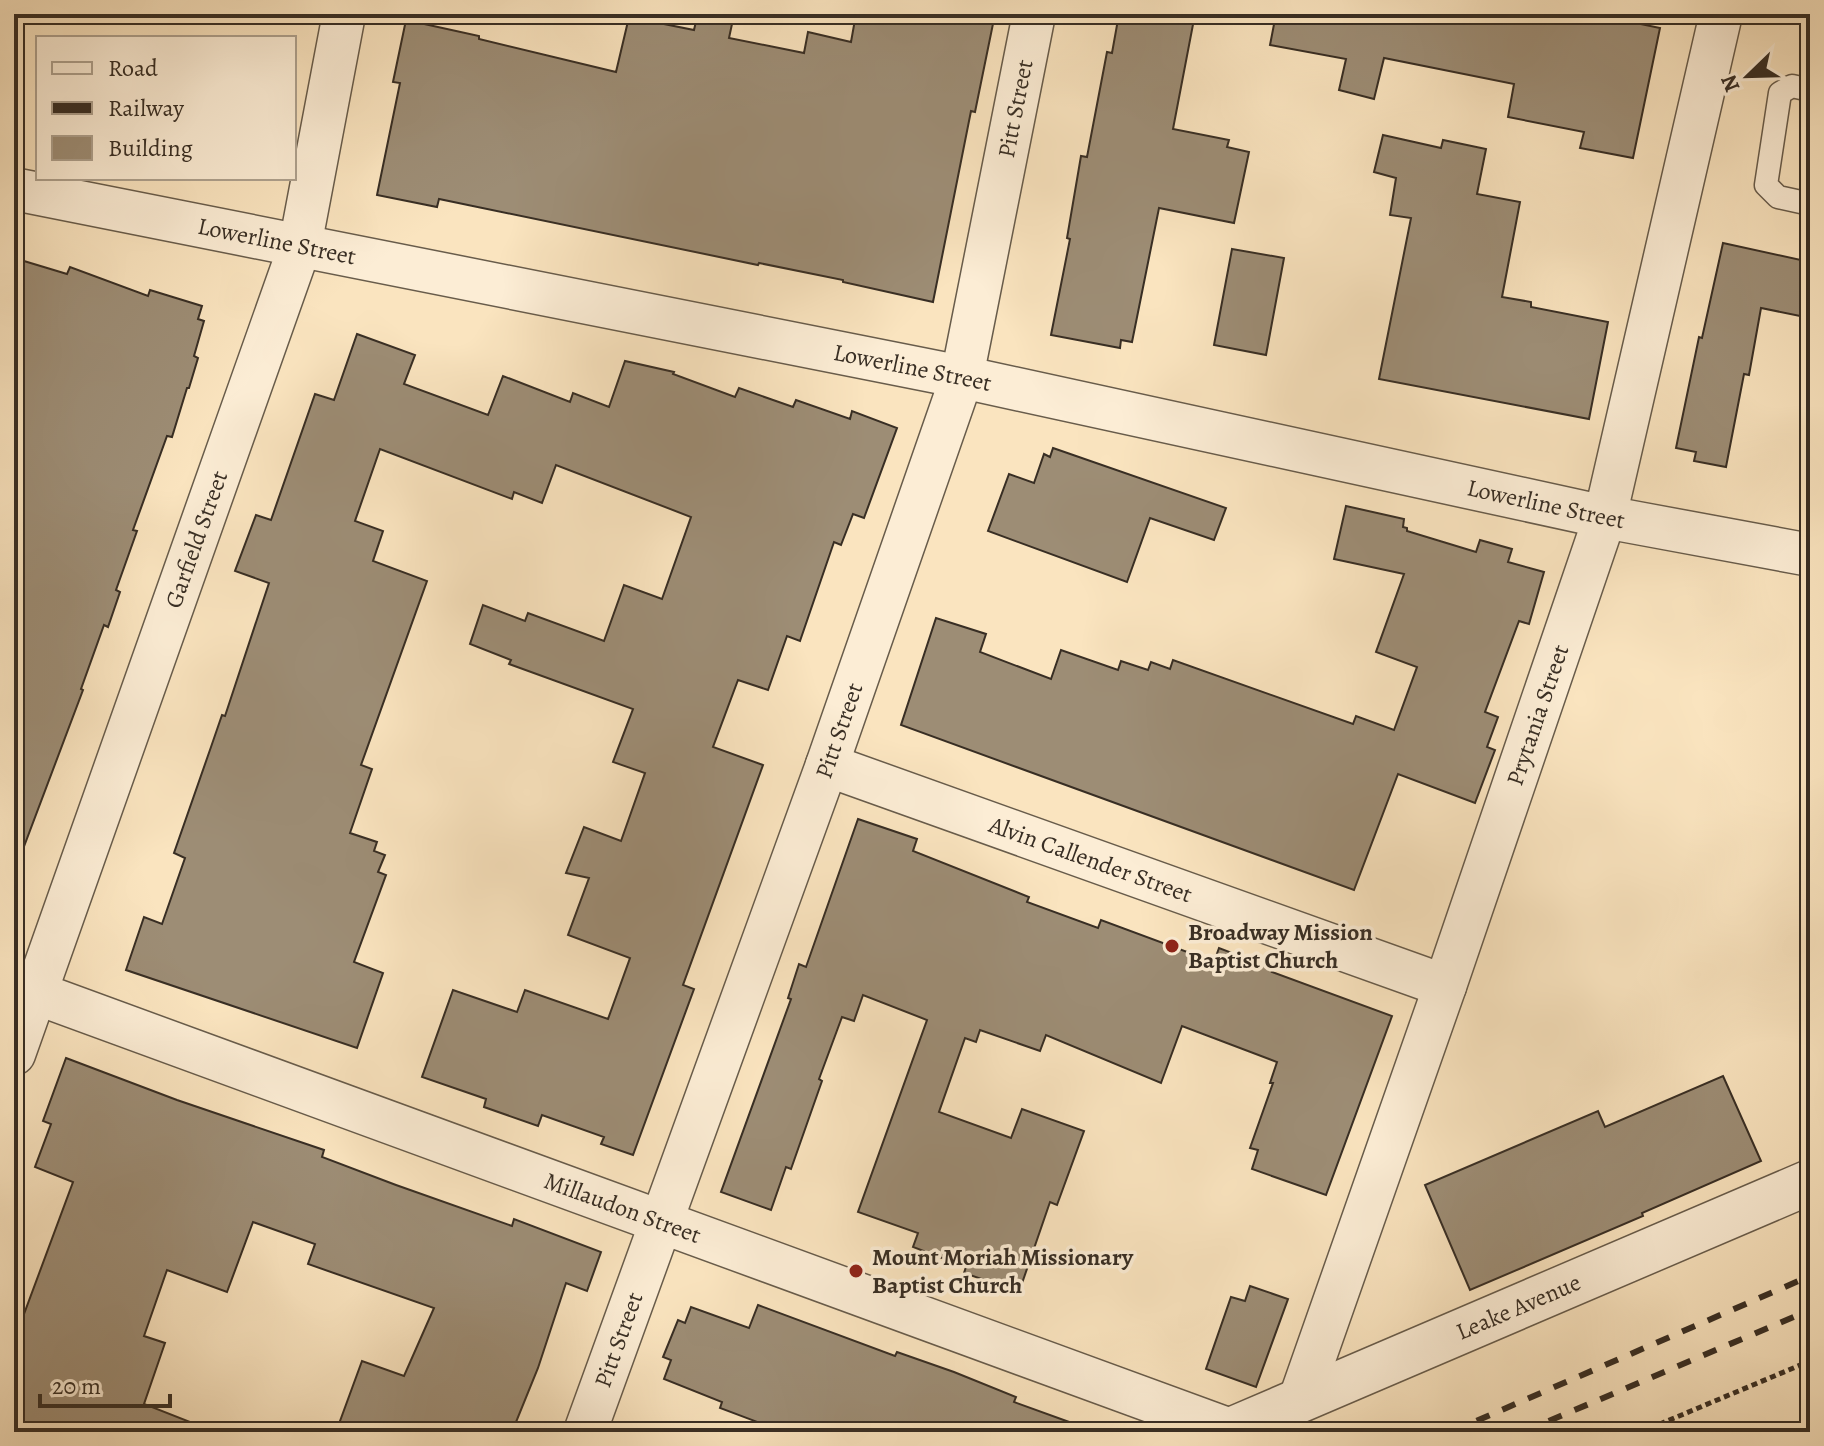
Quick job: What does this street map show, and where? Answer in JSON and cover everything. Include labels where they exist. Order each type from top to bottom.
[{"type":"street","name":"Garfield Street","points":[[14,1054],[25,989],[300,246],[344,14]]},
{"type":"street","name":"Pitt Street","points":[[585,1432],[827,765],[962,377],[1034,14]]},
{"type":"street","name":"Prytania Street","points":[[1291,1416],[1445,986],[1605,517],[1721,14]]},
{"type":"street","name":"Lowerline Street","points":[[14,189],[962,377],[1605,517],[1810,555]]},
{"type":"street","name":"Alvin Callender Street","points":[[827,765],[1445,986]]},
{"type":"street","name":"Millaudon Street","points":[[25,989],[1229,1431]]},
{"type":"street","name":"Leake Avenue","points":[[1229,1431],[1291,1416],[1810,1182]]},
{"type":"lane","points":[[1810,90],[1792,86],[1780,93],[1766,185],[1778,197],[1810,204]]},
{"type":"path","points":[[1641,1432],[1810,1361]]},
{"type":"building","points":[[856,14],[995,14],[975,112],[971,111],[933,302],[843,280],[439,199],[437,207],[377,195],[400,83],[393,82],[406,20],[616,72],[629,17],[694,30],[697,17],[732,24],[729,38],[804,53],[808,32],[851,42]]},
{"type":"building","points":[[1119,14],[1195,14],[1173,129],[1229,140],[1227,147],[1249,152],[1234,223],[1159,208],[1132,342],[1121,340],[1120,348],[1051,335],[1070,239],[1067,238],[1081,156],[1087,157],[1107,52],[1112,53]]},
{"type":"building","points":[[1276,14],[1566,14],[1606,22],[1607,17],[1660,28],[1633,158],[1580,148],[1584,132],[1508,117],[1514,84],[1384,58],[1374,99],[1339,90],[1346,59],[1270,45]]},
{"type":"building","points":[[1383,135],[1441,148],[1443,140],[1486,149],[1477,194],[1520,202],[1502,297],[1531,302],[1531,307],[1608,322],[1589,419],[1379,379],[1411,218],[1390,215],[1396,178],[1374,172]]},
{"type":"building","points":[[1723,243],[1810,262],[1810,318],[1761,308],[1749,375],[1744,374],[1726,467],[1694,461],[1696,452],[1676,448]]},
{"type":"building","points":[[1232,249],[1284,258],[1266,355],[1214,345]]},
{"type":"building","points":[[14,258],[67,274],[70,267],[148,296],[150,290],[202,306],[198,319],[204,321],[189,388],[172,437],[167,436],[133,530],[137,531],[116,590],[120,592],[108,627],[104,625],[83,690],[17,865],[14,864]]},
{"type":"building","points":[[357,334],[415,355],[404,384],[488,415],[503,376],[570,402],[573,393],[609,407],[625,361],[674,372],[735,397],[739,388],[793,407],[796,400],[850,419],[852,411],[897,428],[864,518],[853,514],[841,545],[834,542],[800,641],[787,636],[768,690],[738,680],[713,747],[763,765],[683,985],[694,989],[633,1155],[601,1144],[604,1137],[542,1115],[538,1126],[484,1107],[486,1099],[422,1077],[453,990],[517,1012],[525,990],[608,1019],[630,958],[568,935],[589,878],[566,873],[584,827],[621,841],[645,773],[613,762],[633,709],[509,664],[511,660],[470,644],[483,605],[525,621],[528,613],[604,641],[624,585],[662,599],[691,517],[556,465],[542,503],[514,492],[512,499],[380,449],[355,521],[383,531],[373,561],[427,581],[361,765],[372,769],[350,833],[377,842],[374,851],[385,855],[378,872],[386,875],[354,962],[383,973],[357,1048],[126,970],[144,917],[162,924],[185,858],[174,853],[222,715],[225,716],[269,583],[235,571],[256,515],[271,520],[315,394],[334,400]]},
{"type":"building","points":[[1053,448],[1226,508],[1214,540],[1150,518],[1127,582],[988,531],[1009,474],[1034,483],[1044,454],[1050,457]]},
{"type":"building","points":[[1346,506],[1404,519],[1403,527],[1407,531],[1476,552],[1480,540],[1512,549],[1508,562],[1544,572],[1529,624],[1519,621],[1485,712],[1498,717],[1487,747],[1495,750],[1475,803],[1398,774],[1354,890],[901,725],[936,618],[986,634],[980,652],[1051,679],[1061,650],[1118,670],[1121,661],[1148,670],[1151,662],[1170,669],[1173,660],[1353,724],[1356,716],[1394,730],[1417,667],[1376,652],[1404,574],[1334,559]]},
{"type":"building","points":[[858,819],[917,839],[913,851],[1029,897],[1027,902],[1098,928],[1101,920],[1214,962],[1219,948],[1274,969],[1272,972],[1392,1016],[1326,1195],[1252,1169],[1258,1150],[1250,1148],[1273,1083],[1270,1083],[1277,1062],[1182,1026],[1161,1083],[1046,1035],[1040,1051],[980,1030],[976,1042],[965,1038],[939,1112],[1011,1138],[1022,1109],[1084,1131],[1057,1205],[1050,1202],[1019,1292],[964,1273],[966,1267],[913,1247],[918,1233],[858,1212],[927,1020],[863,995],[854,1021],[842,1017],[791,1169],[786,1167],[771,1210],[721,1192],[791,999],[788,998],[799,964],[806,967]]},
{"type":"building","points":[[66,1058],[324,1150],[322,1157],[396,1185],[512,1226],[514,1219],[601,1252],[587,1291],[566,1283],[538,1368],[512,1432],[336,1432],[362,1361],[404,1376],[434,1308],[308,1264],[315,1244],[253,1222],[227,1292],[167,1270],[144,1336],[165,1343],[144,1404],[208,1429],[207,1432],[14,1432],[14,1341],[73,1182],[35,1167],[51,1124],[43,1121]]},
{"type":"building","points":[[1723,1076],[1761,1161],[1642,1213],[1643,1216],[1470,1290],[1425,1185],[1598,1111],[1605,1127]]},
{"type":"building","points":[[1250,1286],[1288,1299],[1256,1387],[1206,1369],[1231,1297],[1245,1301]]},
{"type":"building","points":[[758,1305],[895,1356],[897,1352],[954,1372],[1016,1397],[1014,1402],[1083,1427],[1082,1432],[784,1432],[720,1408],[722,1402],[664,1379],[671,1360],[663,1357],[678,1320],[685,1323],[691,1307],[749,1328]]},
{"type":"railway","points":[[1451,1432],[1810,1276]]},
{"type":"railway","points":[[1523,1432],[1810,1310]]},
{"type":"place","name":"Broadway Mission Baptist Church","points":[[1172,946]]},
{"type":"place","name":"Mount Moriah Missionary Baptist Church","points":[[856,1271]]}]
